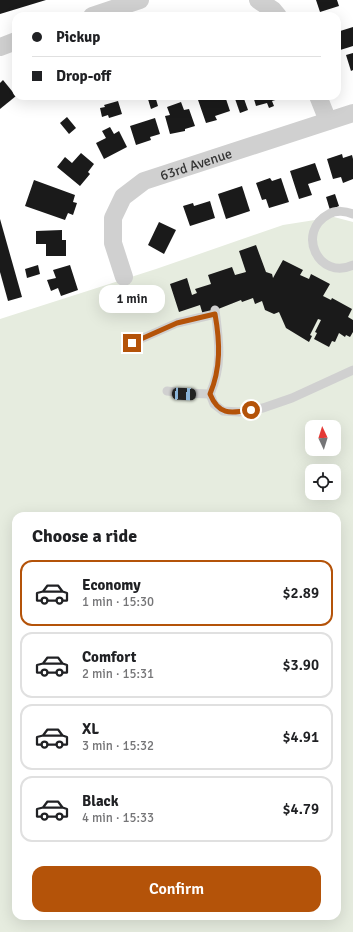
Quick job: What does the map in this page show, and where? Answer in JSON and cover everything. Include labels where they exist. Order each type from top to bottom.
[{"type":"street","points":[[104,12],[140,0]]},
{"type":"street","points":[[258,0],[274,12]]},
{"type":"street","points":[[0,47],[12,43]]},
{"type":"street","points":[[320,100],[328,121]]},
{"type":"street","name":"63rd Avenue","points":[[124,277],[113,243],[113,218],[123,197],[144,181],[353,113]]},
{"type":"lane","points":[[351,267],[338,268],[328,266],[320,260],[312,243],[312,234],[316,224],[331,212],[341,211],[353,214]]},
{"type":"lane","points":[[132,343],[177,323],[215,312],[220,349],[215,383],[210,394],[214,404],[222,411],[239,412],[263,408],[292,398],[353,370]]},
{"type":"lane","points":[[167,391],[184,394],[210,394]]},
{"type":"shaded area","points":[[334,217],[353,222],[353,932],[0,932],[0,319],[156,269],[283,225]]},
{"type":"building","points":[[0,0],[46,0],[0,14]]},
{"type":"building","points":[[316,0],[337,0],[339,6],[320,12]]},
{"type":"building","points":[[353,27],[353,46],[341,50],[341,31]]},
{"type":"building","points":[[353,53],[353,70],[351,71],[346,55]]},
{"type":"building","points":[[3,80],[12,91],[12,99],[0,109],[0,83]]},
{"type":"building","points":[[148,100],[156,100],[158,106],[151,109]]},
{"type":"building","points":[[198,100],[226,100],[230,111],[215,116],[217,120],[206,123]]},
{"type":"building","points":[[235,100],[244,100],[248,110],[240,113]]},
{"type":"building","points":[[254,100],[275,100],[272,101],[274,106],[269,108],[267,103],[256,106]]},
{"type":"building","points":[[118,101],[122,114],[109,118],[108,115],[102,117],[100,108],[105,107],[104,105]]},
{"type":"building","points":[[181,102],[184,110],[189,109],[195,126],[185,129],[185,131],[170,134],[165,116],[170,115],[167,107]]},
{"type":"building","points":[[67,117],[76,128],[69,134],[60,123]]},
{"type":"building","points":[[155,118],[160,134],[150,137],[151,140],[136,145],[130,126]]},
{"type":"building","points":[[110,127],[114,134],[119,131],[127,147],[104,159],[96,143],[106,138],[102,131]]},
{"type":"building","points":[[81,153],[94,164],[88,172],[90,174],[80,186],[57,167],[65,157],[72,163]]},
{"type":"building","points":[[342,154],[343,158],[352,155],[353,159],[353,179],[343,183],[341,177],[333,179],[327,159]]},
{"type":"building","points":[[315,163],[321,180],[308,184],[312,195],[299,199],[290,171]]},
{"type":"building","points":[[270,178],[272,181],[281,178],[289,202],[269,208],[266,199],[262,200],[256,183]]},
{"type":"building","points":[[34,180],[75,195],[73,202],[77,203],[73,215],[68,213],[65,220],[25,206]]},
{"type":"building","points":[[242,186],[250,211],[226,219],[218,194]]},
{"type":"building","points":[[335,194],[339,206],[330,210],[326,197]]},
{"type":"building","points":[[210,201],[215,218],[190,226],[183,206],[193,203],[194,206]]},
{"type":"building","points":[[0,219],[22,297],[8,301],[0,272]]},
{"type":"building","points":[[159,222],[176,230],[164,254],[148,245]]},
{"type":"building","points":[[62,230],[62,240],[66,240],[66,256],[46,256],[46,244],[36,244],[36,231]]},
{"type":"building","points":[[256,245],[266,272],[272,274],[273,278],[283,260],[303,270],[300,275],[309,279],[311,274],[330,284],[323,296],[331,300],[332,298],[352,309],[348,317],[353,320],[353,332],[350,337],[346,335],[345,337],[339,333],[335,342],[332,341],[329,347],[314,339],[317,333],[315,332],[321,320],[318,319],[310,335],[312,336],[309,342],[286,328],[279,312],[274,314],[265,310],[262,301],[255,304],[253,298],[242,302],[241,300],[203,315],[200,305],[179,312],[170,284],[187,278],[192,295],[197,293],[195,289],[211,284],[208,275],[232,267],[235,275],[246,272],[239,251]]},
{"type":"building","points":[[38,265],[40,274],[27,278],[25,269]]},
{"type":"building","points":[[70,265],[78,290],[61,296],[58,288],[51,291],[47,280],[56,278],[53,270]]},
{"type":"route","points":[[132,343],[149,334],[177,323],[215,314],[220,349],[215,383],[210,394],[214,404],[222,411],[239,412],[251,410]]}]
